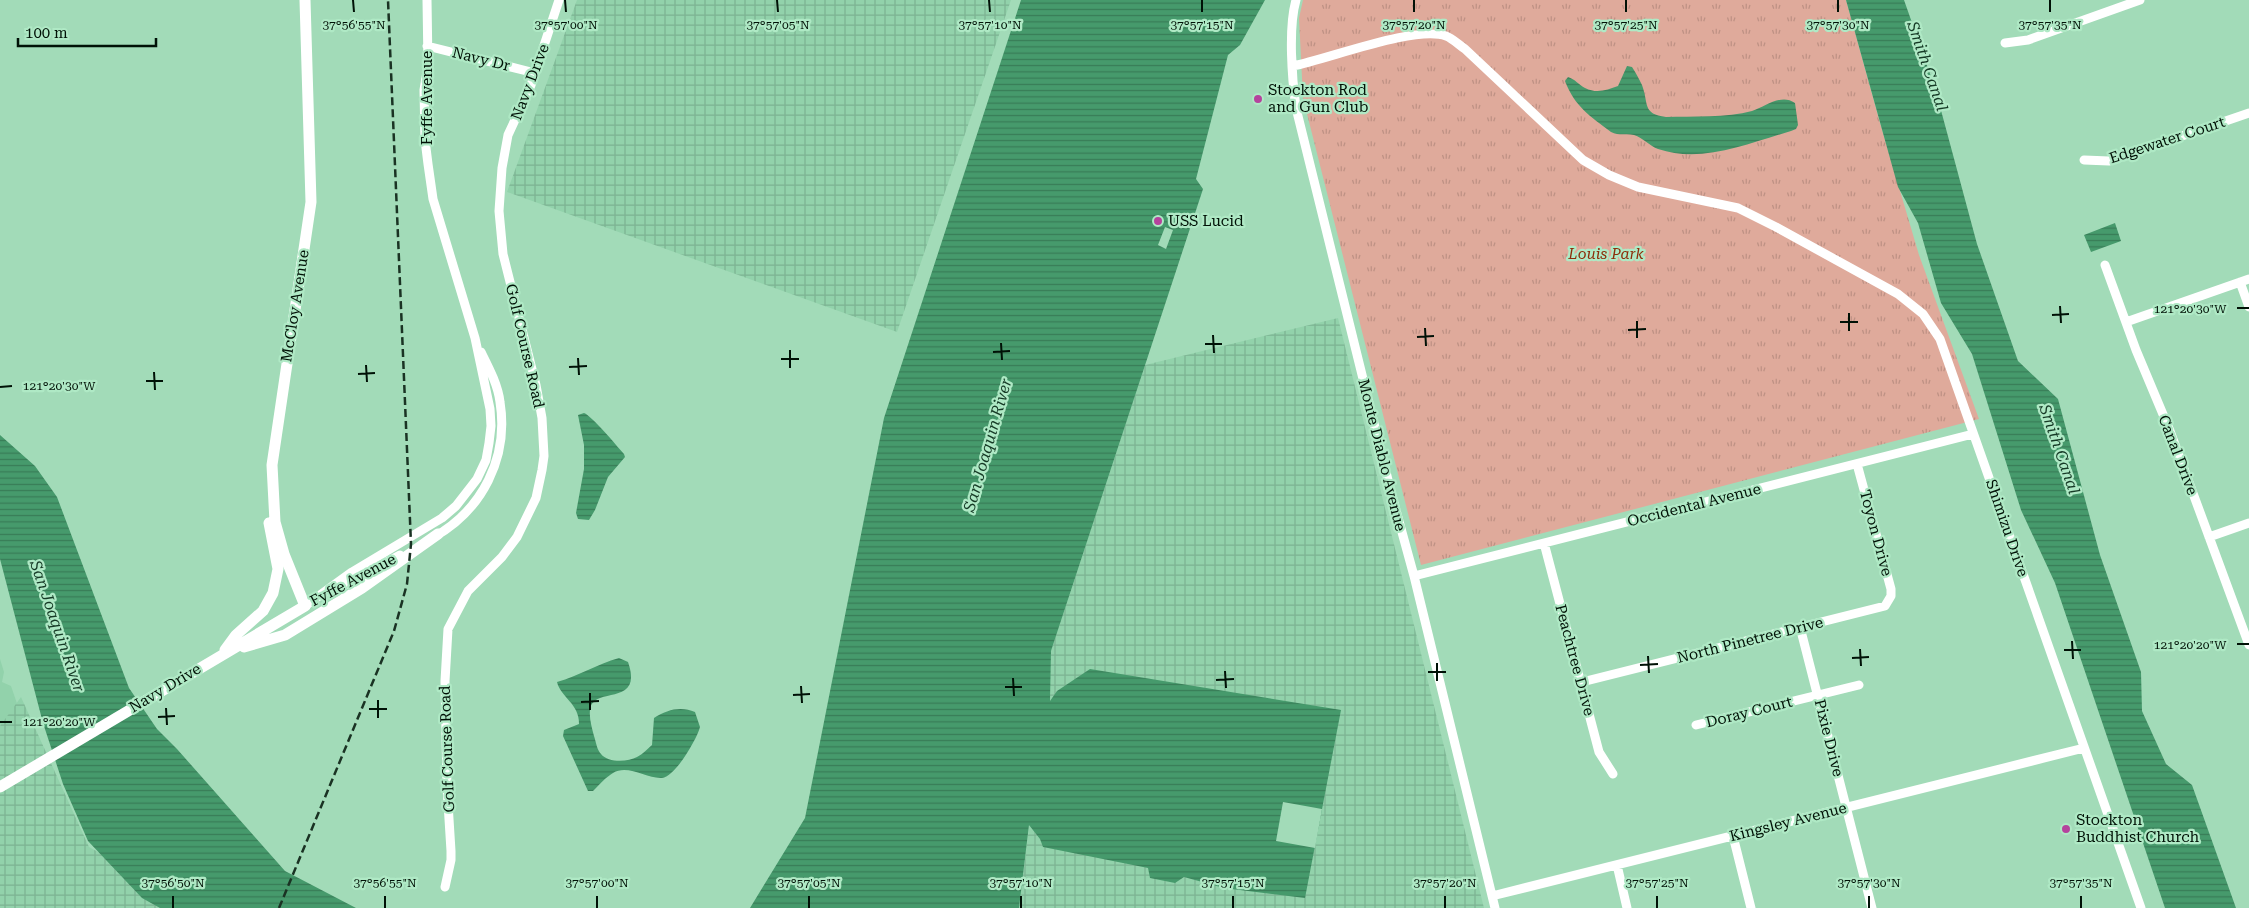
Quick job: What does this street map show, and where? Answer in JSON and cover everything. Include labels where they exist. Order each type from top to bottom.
[{"type":"street","name":"McCloy Avenue","points":[[305,0],[312,202],[272,464],[275,522],[284,554],[305,606]]},
{"type":"street","name":"Fyffe Avenue","points":[[305,606],[352,572],[442,518],[466,495],[477,479],[486,460],[491,426],[490,409],[475,338],[433,199],[425,140],[424,90],[428,65],[427,0]]},
{"type":"street","name":"Navy Drive","points":[[508,135],[520,113],[559,0]]},
{"type":"street","name":"Monte Diablo Avenue","points":[[1296,0],[1292,66],[1296,108],[1391,492],[1414,576],[1495,908]]},
{"type":"street","points":[[2005,43],[2028,40],[2140,0]]},
{"type":"street","name":"Shimizu Drive","points":[[1292,66],[1407,35],[1431,34],[1447,36],[1465,49],[1583,160],[1609,175],[1638,187],[1738,208],[1898,294],[1923,314],[1940,339],[2141,908]]},
{"type":"street","name":"Navy Dr","points":[[427,46],[534,73]]},
{"type":"street","name":"Edgewater Court","points":[[2084,160],[2109,161],[2249,112]]},
{"type":"street","name":"Golf Course Road","points":[[445,888],[452,850],[447,787],[445,681],[448,629],[468,591],[502,557],[525,523],[536,498],[544,456],[542,418],[536,385],[502,254],[500,190],[508,135]]},
{"type":"street","name":"Canal Drive","points":[[2105,265],[2170,431],[2249,645]]},
{"type":"street","points":[[2126,322],[2245,280],[2249,307]]},
{"type":"street","name":"Fyffe Avenue","points":[[441,533],[460,519],[473,506],[484,489],[500,453],[503,425],[500,400],[496,384],[475,338]]},
{"type":"street","points":[[223,654],[236,635],[263,611],[273,593],[278,570],[264,488],[269,451],[277,422]]},
{"type":"street","name":"Occidental Avenue","points":[[1414,576],[1973,434]]},
{"type":"street","name":"Toyon Drive","points":[[1857,464],[1888,576],[1891,596],[1887,603]]},
{"type":"street","points":[[2209,537],[2249,523]]},
{"type":"street","points":[[223,654],[285,635],[381,570],[441,533]]},
{"type":"street","name":"Peachtree Drive","points":[[1544,543],[1599,752],[1613,774]]},
{"type":"street","name":"Fyffe Avenue","points":[[305,606],[381,570]]},
{"type":"street","name":"North Pinetree Drive","points":[[1582,682],[1880,608],[1887,603]]},
{"type":"street","name":"Navy Drive","points":[[0,787],[305,606]]},
{"type":"street","name":"Pixie Drive","points":[[1800,627],[1872,908]]},
{"type":"street","name":"Doray Court","points":[[1696,726],[1859,685]]},
{"type":"street","name":"Kingsley Avenue","points":[[1492,896],[2084,748]]},
{"type":"street","points":[[1732,836],[1750,908]]},
{"type":"street","points":[[1617,865],[1627,908]]},
{"type":"shaded area","points":[[577,0],[1011,0],[897,332],[507,192]]},
{"type":"shaded area","points":[[1338,318],[1484,908],[1019,908],[1051,651],[1145,365]]},
{"type":"shaded area","points":[[0,659],[4,672],[2,682],[11,686],[23,721],[0,764]]},
{"type":"shaded area","points":[[21,697],[89,847],[200,908],[0,908],[0,726]]},
{"type":"green space","name":"Louis Park","points":[[1303,0],[1846,0],[1919,255],[1979,419],[1421,565],[1303,98],[1299,18]]},
{"type":"water","name":"San Joaquin River","points":[[1021,0],[1265,0],[1240,45],[1228,55],[1196,179],[1203,189],[1051,651],[1050,701],[1057,691],[1090,669],[1341,710],[1305,898],[1224,888],[1184,877],[1175,883],[1150,878],[1148,868],[1043,847],[1040,839],[1029,825],[1019,908],[750,908],[805,818],[884,418]]},
{"type":"water","name":"Smith Canal","points":[[1846,0],[1904,0],[1935,88],[1977,244],[2018,361],[2058,399],[2100,555],[2141,672],[2142,711],[2166,764],[2192,785],[2236,908],[2165,908],[2055,583],[2021,510],[1972,354],[1941,303],[1918,223],[1898,187]]},
{"type":"water","points":[[1627,66],[1632,67],[1640,80],[1650,111],[1658,116],[1732,115],[1752,111],[1784,99],[1795,103],[1798,125],[1796,129],[1791,131],[1742,146],[1708,153],[1675,153],[1658,149],[1634,135],[1611,132],[1578,104],[1565,81],[1568,77],[1589,90],[1606,90],[1618,86]]},
{"type":"water","points":[[2115,223],[2121,241],[2091,252],[2084,235]]},
{"type":"water","points":[[584,413],[604,431],[625,457],[608,477],[589,520],[578,519],[576,513],[584,469],[584,445],[578,415]]},
{"type":"water","name":"San Joaquin River","points":[[0,435],[35,466],[57,497],[129,688],[157,729],[285,871],[356,908],[160,908],[142,898],[88,841],[63,784],[43,723],[0,559]]},
{"type":"water","points":[[619,658],[628,662],[631,676],[629,685],[624,691],[599,698],[593,703],[590,710],[597,746],[604,757],[624,761],[633,759],[641,754],[652,745],[654,718],[664,712],[685,709],[695,712],[700,727],[685,757],[667,776],[656,778],[631,771],[619,771],[613,773],[593,791],[588,791],[563,736],[564,730],[579,724],[578,717],[557,682]]},
{"type":"pier","points":[[1165,227],[1173,230],[1166,249],[1158,245]]},
{"type":"pier","points":[[1283,802],[1322,809],[1315,848],[1276,841]]},
{"type":"railway","points":[[279,908],[394,631],[407,584],[411,544],[388,0]]},
{"type":"place","name":"Stockton Rod and Gun Club","points":[[1258,99]]},
{"type":"place","name":"USS Lucid","points":[[1158,221]]},
{"type":"place","name":"Stockton Buddhist Church","points":[[2066,829]]}]
